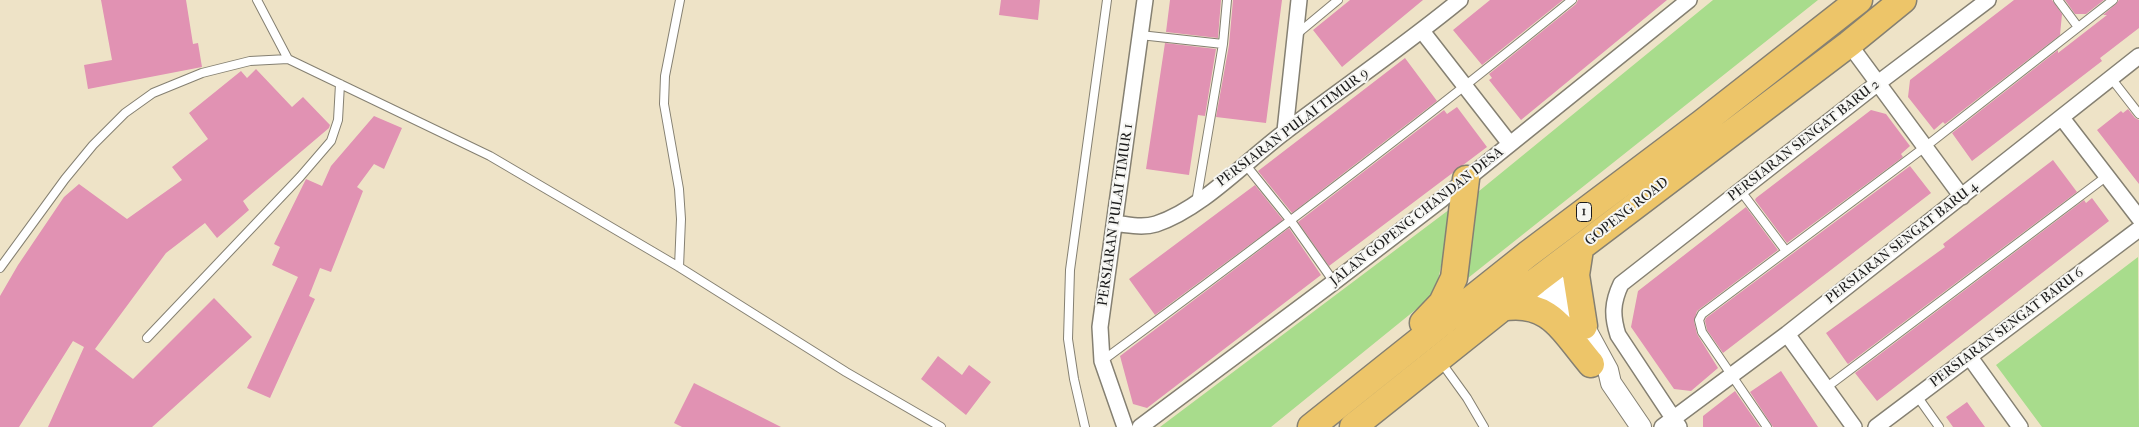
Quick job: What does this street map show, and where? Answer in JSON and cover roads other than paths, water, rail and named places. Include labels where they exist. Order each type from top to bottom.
[{"type":"highway","name":"GOPENG ROAD","points":[[1310,427],[1528,254],[1702,123],[1859,0]]},
{"type":"highway","name":"GOPENG ROAD","points":[[1353,427],[1501,308],[1540,274],[1580,249],[1719,141],[1849,44],[1903,0]]},
{"type":"highway","points":[[1392,362],[1435,342],[1512,281],[1540,274],[1556,248],[1664,162],[1702,123]]},
{"type":"highway","points":[[1392,362],[1400,347],[1442,303],[1450,291],[1457,262],[1466,179]]},
{"type":"highway","points":[[1580,249],[1576,276],[1584,326]]},
{"type":"highway","points":[[1501,308],[1518,305],[1538,309],[1552,319],[1591,364]]},
{"type":"street","name":"PERSIARAN PULAI TIMUR 1","points":[[1125,427],[1102,362],[1100,327],[1145,0]]},
{"type":"street","points":[[1285,131],[1298,0]]},
{"type":"street","name":"PERSIARAN PULAI TIMUR 9","points":[[1115,223],[1141,226],[1155,225],[1196,202],[1285,131],[1422,31],[1460,0]]},
{"type":"street","name":"JALAN GOPENG CHANDAN DESA","points":[[1140,427],[1334,282],[1689,0]]},
{"type":"street","name":"PERSIARAN SENGAT BARU 2","points":[[1672,424],[1618,335],[1613,318],[1614,298],[1621,284],[1878,83],[1988,0]]},
{"type":"street","points":[[1422,31],[1510,144]]},
{"type":"street","points":[[1849,44],[1962,197]]},
{"type":"street","name":"PERSIARAN SENGAT BARU 4","points":[[1672,424],[2139,56]]},
{"type":"street","points":[[2062,118],[2139,218]]},
{"type":"street","name":"PERSIARAN SENGAT BARU 6","points":[[1876,427],[2139,229]]},
{"type":"street","points":[[1540,274],[1584,326],[1608,370],[1611,383],[1641,427]]},
{"type":"street","points":[[1540,274],[1591,364],[1599,376],[1611,383]]},
{"type":"street","points":[[1787,334],[1854,427]]},
{"type":"street","points":[[1969,356],[2020,427]]},
{"type":"lane","points":[[257,0],[288,59]]},
{"type":"lane","points":[[679,267],[681,219],[664,104],[665,76],[680,0]]},
{"type":"lane","points":[[1085,427],[1074,379],[1068,339],[1070,270],[1107,0]]},
{"type":"lane","points":[[1196,202],[1223,44],[1227,0]]},
{"type":"lane","points":[[1294,36],[1338,0]]},
{"type":"lane","points":[[1102,362],[1291,221],[1465,87],[1572,0]]},
{"type":"lane","points":[[2058,0],[2078,27]]},
{"type":"lane","points":[[1767,427],[1702,332],[1698,320],[1702,314],[1925,146],[2113,0]]},
{"type":"lane","points":[[1140,35],[1223,44]]},
{"type":"lane","points":[[0,268],[65,178],[92,145],[125,113],[153,93],[202,73],[250,61],[288,59],[490,156],[679,267],[846,372],[941,427]]},
{"type":"lane","points":[[2112,78],[2139,114]]},
{"type":"lane","points":[[147,338],[300,177],[331,141],[338,120],[340,84]]},
{"type":"lane","points":[[1245,164],[1291,221],[1334,282]]},
{"type":"lane","points":[[1827,387],[2107,176]]},
{"type":"lane","points":[[1740,190],[1786,251]]},
{"type":"lane","points":[[1438,359],[1467,398],[1484,427]]},
{"type":"lane","points":[[1917,396],[1939,427]]}]
